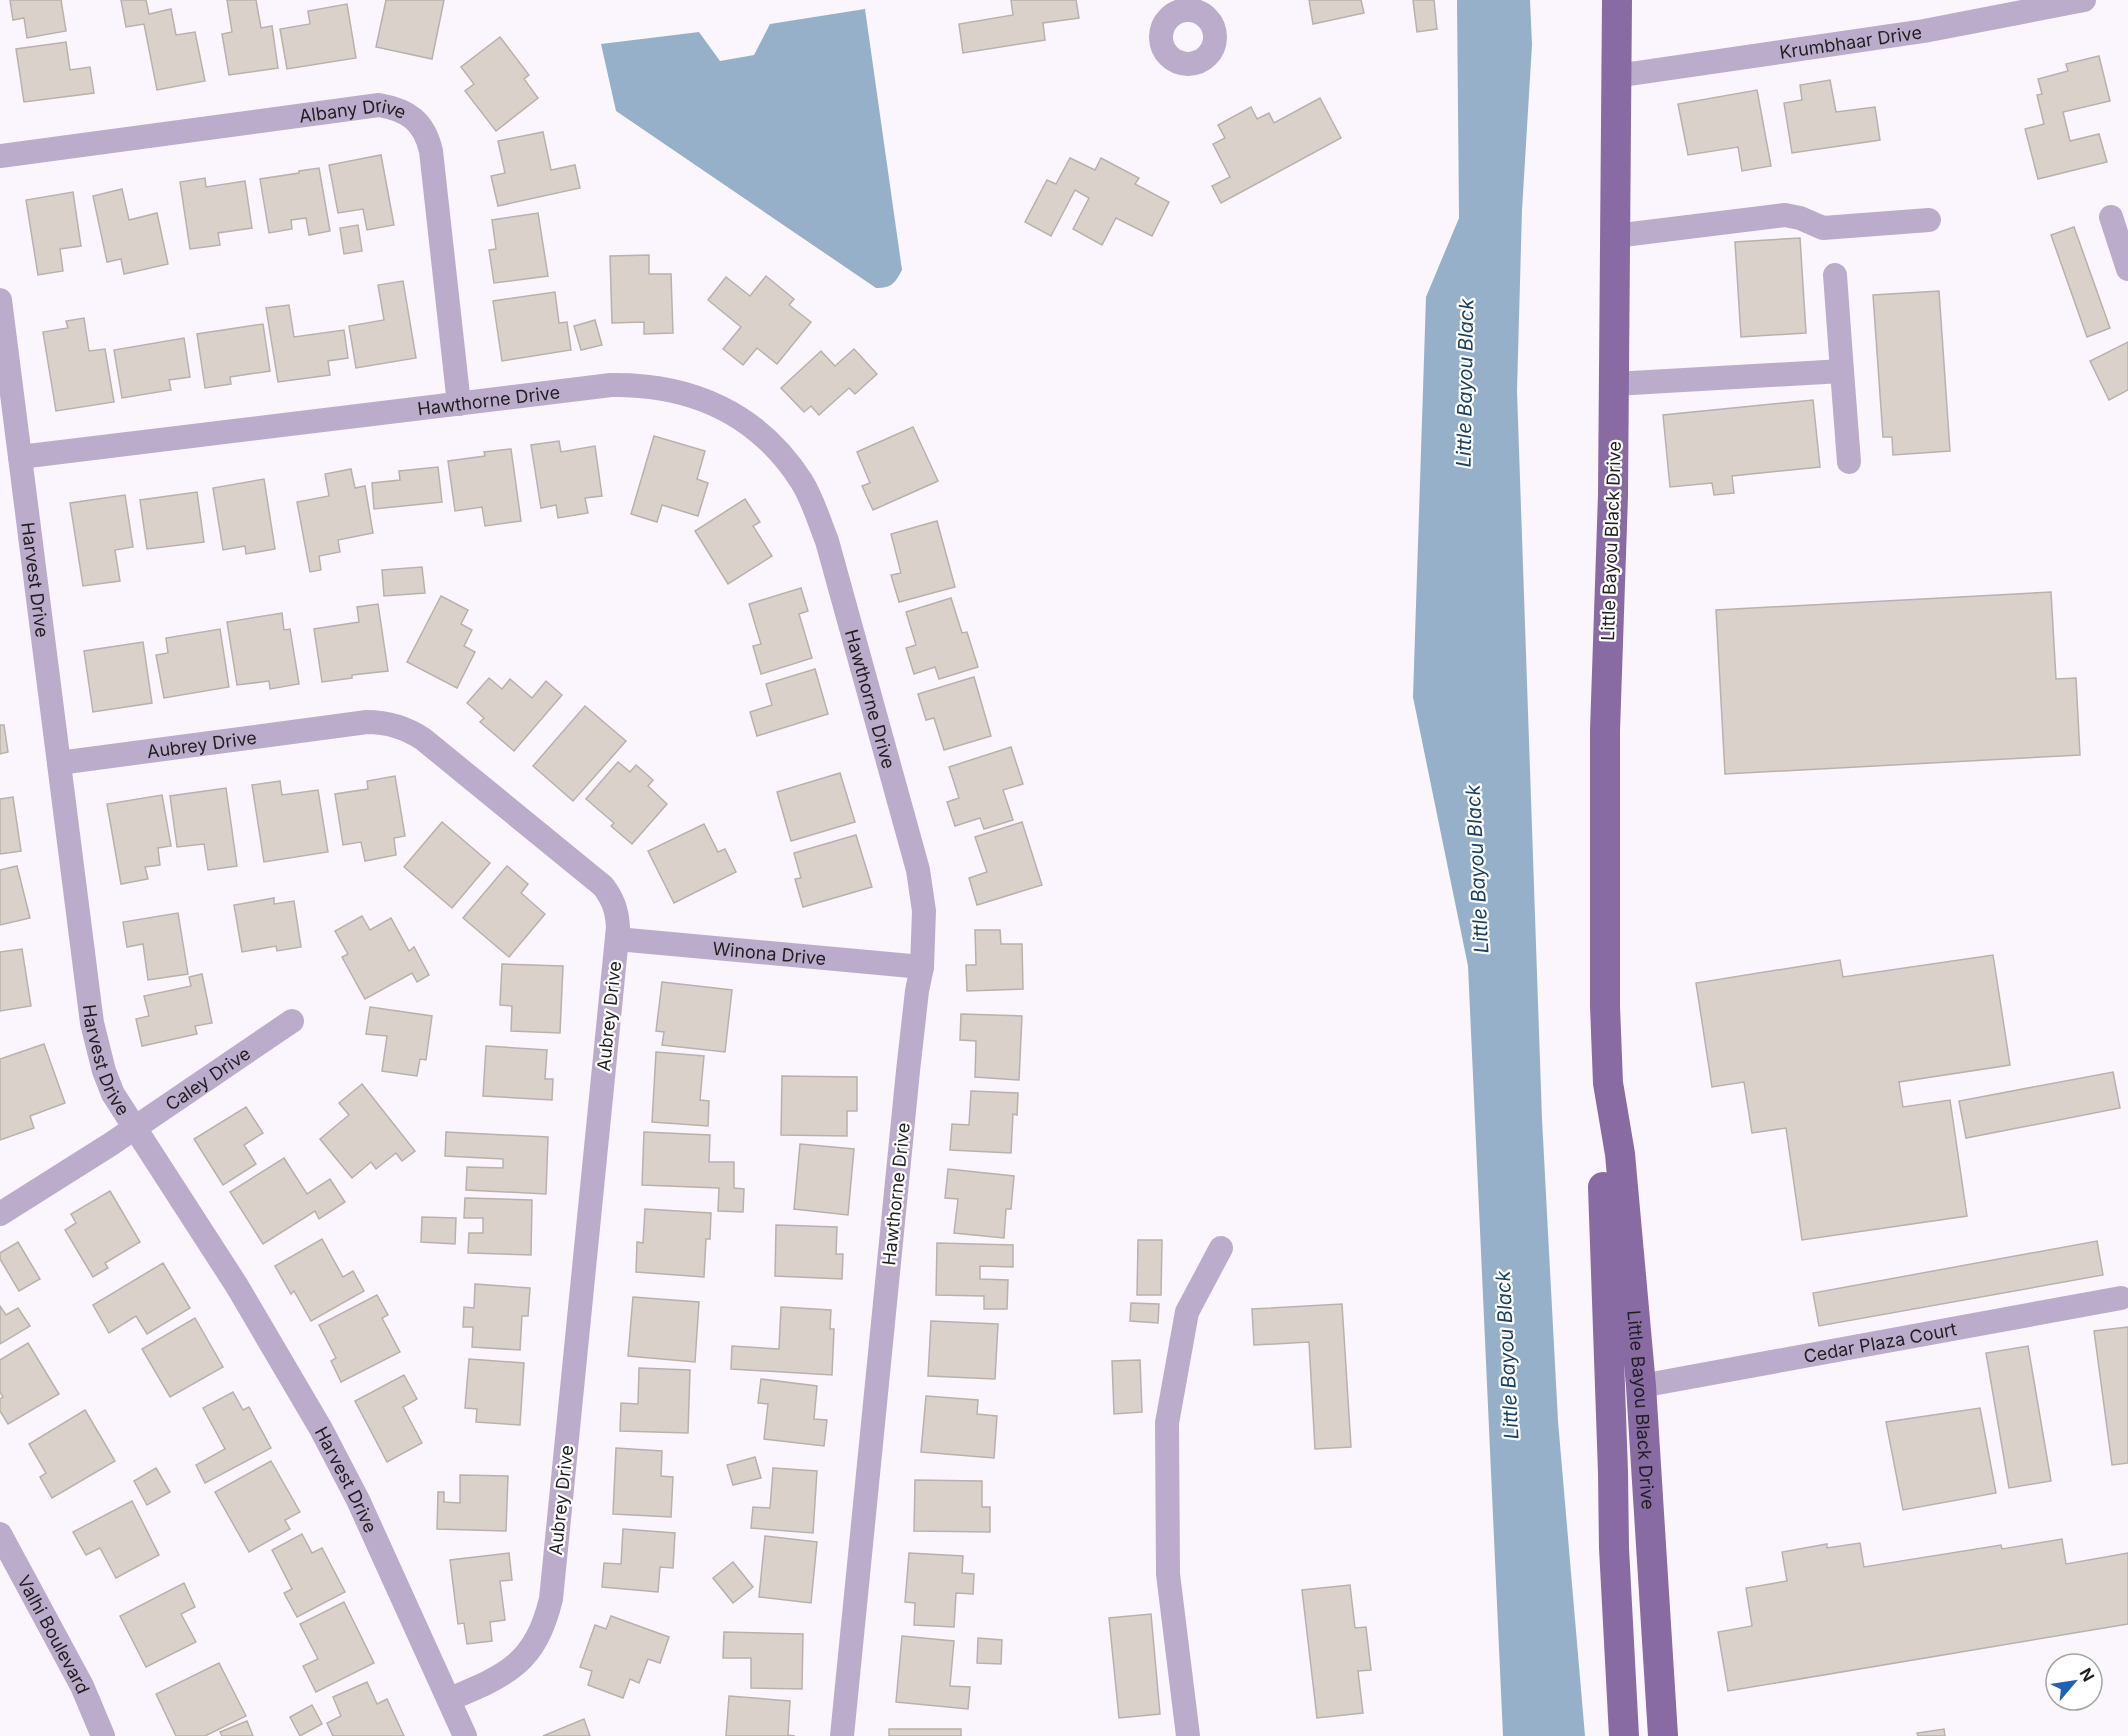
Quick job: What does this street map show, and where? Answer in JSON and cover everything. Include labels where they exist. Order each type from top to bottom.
[{"type":"main road","name":"Little Bayou Black Drive","points":[[1617,0],[1613,495],[1605,731],[1605,994],[1608,1083],[1602,1145],[1614,1548],[1624,1736]]},
{"type":"main road","name":"Little Bayou Black Drive","points":[[1608,1083],[1620,1154],[1641,1386],[1663,1736]]},
{"type":"street","name":"Krumbhaar Drive","points":[[1616,76],[1924,31],[2084,0]]},
{"type":"street","name":"Albany Drive","points":[[0,156],[379,105],[397,108],[411,116],[422,127],[431,151],[459,404]]},
{"type":"street","points":[[1615,236],[1785,214],[1823,228],[1929,220]]},
{"type":"street","points":[[2111,217],[2128,269]]},
{"type":"street","points":[[1835,275],[1850,462]]},
{"type":"street","name":"Harvest Drive","points":[[0,300],[97,1048],[113,1094],[237,1286],[321,1429],[358,1500],[465,1736]]},
{"type":"street","points":[[1614,384],[1842,371]]},
{"type":"street","name":"Hawthorne Drive","points":[[20,457],[611,385],[639,385],[691,394],[736,416],[771,444],[803,483],[813,503],[826,541],[918,870],[924,911],[922,967],[908,1071],[842,1736]]},
{"type":"street","name":"Aubrey Drive","points":[[59,763],[367,722],[386,722],[410,730],[423,739],[603,886],[617,911],[617,939],[551,1599],[545,1624],[534,1646],[515,1667],[494,1681],[450,1699]]},
{"type":"street","name":"Winona Drive","points":[[617,939],[922,967]]},
{"type":"street","name":"Caley Drive","points":[[0,1214],[135,1127],[292,1021]]},
{"type":"street","points":[[1188,1736],[1168,1574],[1167,1423],[1187,1312],[1221,1248]]},
{"type":"street","name":"Cedar Plaza Court","points":[[1641,1386],[2121,1298]]},
{"type":"street","name":"Valhi Boulevard","points":[[0,1534],[82,1686],[103,1736]]},
{"type":"water","name":"Little Bayou Black","points":[[1457,0],[1530,0],[1532,45],[1522,210],[1517,391],[1542,1119],[1558,1421],[1585,1736],[1503,1736],[1468,966],[1413,697],[1426,297],[1459,218]]},
{"type":"water","points":[[865,9],[902,270],[892,284],[881,288],[876,288],[616,111],[601,44],[699,32],[720,61],[754,55],[770,24]]},
{"type":"building","points":[[10,0],[61,0],[66,31],[27,38],[24,18],[13,20]]},
{"type":"building","points":[[121,0],[146,0],[149,14],[171,9],[176,35],[195,32],[205,81],[157,90],[144,24],[126,27]]},
{"type":"building","points":[[227,0],[256,0],[261,28],[272,26],[278,68],[229,75],[222,34],[232,32]]},
{"type":"building","points":[[386,0],[444,0],[432,59],[376,47]]},
{"type":"building","points":[[1011,0],[1076,0],[1079,18],[1043,23],[1045,40],[963,53],[959,24],[1013,15]]},
{"type":"building","points":[[1309,0],[1361,0],[1364,13],[1313,24]]},
{"type":"building","points":[[1413,0],[1434,0],[1437,29],[1417,32]]},
{"type":"building","points":[[347,4],[356,58],[287,69],[280,29],[310,24],[308,11]]},
{"type":"building","points":[[500,37],[529,75],[524,79],[538,98],[496,131],[465,91],[474,84],[461,67]]},
{"type":"building","points":[[66,42],[70,70],[90,67],[94,93],[24,102],[16,49]]},
{"type":"building","points":[[2099,56],[2110,101],[2063,112],[2070,141],[2099,134],[2107,162],[2038,179],[2025,129],[2044,124],[2037,95],[2042,94],[2038,79],[2068,71],[2066,64]]},
{"type":"building","points":[[1830,80],[1836,112],[1875,107],[1880,140],[1792,153],[1784,103],[1802,100],[1800,85]]},
{"type":"building","points":[[1757,90],[1771,166],[1742,171],[1738,147],[1688,155],[1678,104]]},
{"type":"building","points":[[1320,98],[1341,138],[1221,203],[1212,186],[1230,177],[1213,144],[1225,138],[1218,125],[1251,107],[1257,119],[1269,113],[1274,123]]},
{"type":"building","points":[[543,132],[551,170],[575,165],[580,188],[498,206],[491,176],[505,173],[498,141]]},
{"type":"building","points":[[381,155],[394,225],[367,230],[363,209],[338,213],[329,165]]},
{"type":"building","points":[[1070,158],[1095,170],[1101,158],[1139,178],[1135,184],[1169,202],[1152,236],[1116,218],[1102,245],[1073,229],[1089,198],[1075,190],[1051,236],[1025,222],[1047,180],[1056,184]]},
{"type":"building","points":[[319,168],[330,231],[309,235],[306,218],[291,220],[292,229],[269,233],[260,179]]},
{"type":"building","points":[[205,178],[206,187],[245,181],[252,228],[218,233],[220,245],[190,249],[180,182]]},
{"type":"building","points":[[122,189],[129,220],[157,213],[168,264],[124,274],[121,259],[107,262],[93,196]]},
{"type":"building","points":[[73,192],[81,246],[60,249],[63,271],[38,275],[26,200]]},
{"type":"building","points":[[538,213],[548,276],[494,283],[489,250],[496,249],[492,220]]},
{"type":"building","points":[[358,225],[362,251],[344,254],[340,228]]},
{"type":"building","points":[[2074,227],[2110,328],[2087,337],[2051,235]]},
{"type":"building","points":[[1800,238],[1806,333],[1741,337],[1735,242]]},
{"type":"building","points":[[649,255],[649,274],[671,274],[673,333],[644,334],[644,322],[612,323],[610,256]]},
{"type":"building","points":[[766,276],[794,299],[789,305],[811,322],[777,364],[757,348],[743,365],[723,349],[741,327],[708,300],[726,277],[750,296]]},
{"type":"building","points":[[403,281],[416,358],[356,368],[349,326],[384,320],[378,285]]},
{"type":"building","points":[[1939,291],[1950,451],[1893,455],[1892,437],[1883,437],[1873,295]]},
{"type":"building","points":[[555,292],[559,323],[567,322],[571,350],[502,361],[493,301]]},
{"type":"building","points":[[289,305],[294,337],[344,330],[348,358],[328,361],[330,375],[278,382],[266,308]]},
{"type":"building","points":[[84,318],[89,351],[105,349],[114,402],[56,411],[43,332],[68,328],[66,321]]},
{"type":"building","points":[[595,320],[602,345],[581,350],[574,326]]},
{"type":"building","points":[[263,324],[270,371],[230,377],[231,384],[205,388],[197,334]]},
{"type":"building","points":[[184,338],[190,377],[169,380],[171,390],[122,398],[114,350]]},
{"type":"building","points":[[2128,342],[2128,390],[2109,400],[2090,361]]},
{"type":"building","points":[[854,349],[877,374],[855,394],[849,388],[819,415],[811,406],[804,412],[781,388],[821,351],[835,366]]},
{"type":"building","points":[[1813,400],[1820,467],[1732,476],[1734,493],[1714,495],[1712,483],[1670,487],[1663,415]]},
{"type":"building","points":[[913,427],[938,481],[873,510],[862,486],[870,483],[857,452]]},
{"type":"building","points":[[654,436],[705,451],[697,479],[708,483],[698,516],[662,505],[657,522],[631,514]]},
{"type":"building","points":[[559,441],[561,452],[595,446],[602,496],[585,498],[588,513],[558,518],[556,505],[541,508],[531,445]]},
{"type":"building","points":[[511,449],[521,521],[485,526],[482,507],[455,511],[448,461],[485,456],[484,452]]},
{"type":"building","points":[[438,467],[442,502],[374,509],[372,483],[400,480],[399,471]]},
{"type":"building","points":[[351,469],[355,488],[365,486],[373,533],[338,540],[340,552],[319,556],[321,570],[310,572],[297,502],[329,496],[325,474]]},
{"type":"building","points":[[264,479],[275,549],[246,554],[245,546],[223,550],[213,488]]},
{"type":"building","points":[[197,492],[204,542],[147,549],[140,500]]},
{"type":"building","points":[[125,495],[133,547],[115,550],[120,581],[83,586],[70,503]]},
{"type":"building","points":[[745,499],[760,522],[753,526],[772,556],[728,584],[695,531]]},
{"type":"building","points":[[937,521],[955,587],[899,602],[891,575],[901,573],[891,534]]},
{"type":"building","points":[[422,567],[425,593],[384,596],[382,570]]},
{"type":"building","points":[[801,588],[808,611],[799,614],[812,658],[761,674],[753,646],[761,644],[749,604]]},
{"type":"building","points":[[2051,592],[2056,679],[2076,678],[2080,755],[1725,774],[1716,610]]},
{"type":"building","points":[[441,596],[468,610],[461,624],[472,630],[464,646],[475,652],[457,688],[407,662]]},
{"type":"building","points":[[951,598],[962,633],[967,632],[978,667],[939,679],[935,667],[914,674],[906,648],[916,645],[906,612]]},
{"type":"building","points":[[378,604],[388,671],[352,675],[352,678],[322,682],[314,629],[359,622],[357,607]]},
{"type":"building","points":[[282,613],[284,630],[290,629],[299,684],[270,689],[269,681],[237,685],[227,622]]},
{"type":"building","points":[[220,629],[229,687],[164,698],[156,655],[168,653],[166,638]]},
{"type":"building","points":[[143,642],[152,703],[93,712],[84,651]]},
{"type":"building","points":[[815,669],[828,714],[757,736],[750,712],[772,705],[766,684]]},
{"type":"building","points":[[974,677],[991,736],[944,750],[934,718],[926,720],[918,694]]},
{"type":"building","points":[[489,678],[502,689],[510,679],[532,698],[546,681],[562,695],[514,751],[480,722],[484,718],[467,703]]},
{"type":"building","points":[[585,706],[626,741],[573,801],[533,766]]},
{"type":"building","points":[[0,725],[4,725],[8,752],[0,754]]},
{"type":"building","points":[[1011,747],[1023,784],[1003,790],[1013,820],[984,829],[980,818],[955,826],[947,802],[959,798],[949,767]]},
{"type":"building","points":[[618,762],[630,772],[636,765],[653,780],[648,786],[667,804],[632,844],[611,826],[614,823],[586,799]]},
{"type":"building","points":[[840,773],[855,822],[791,841],[777,792]]},
{"type":"building","points":[[395,776],[405,836],[394,838],[396,855],[365,861],[361,842],[343,845],[335,794],[368,789],[367,781]]},
{"type":"building","points":[[280,781],[282,795],[318,790],[328,852],[264,862],[252,785]]},
{"type":"building","points":[[226,788],[237,866],[208,870],[204,844],[177,847],[170,796]]},
{"type":"building","points":[[162,795],[171,846],[158,848],[160,865],[145,867],[148,879],[121,884],[107,804]]},
{"type":"building","points":[[13,797],[21,851],[0,854],[0,799]]},
{"type":"building","points":[[442,822],[490,863],[452,908],[404,867]]},
{"type":"building","points":[[1022,822],[1042,885],[977,905],[969,878],[987,872],[975,837]]},
{"type":"building","points":[[704,824],[718,852],[725,849],[736,872],[674,903],[648,851]]},
{"type":"building","points":[[856,835],[872,887],[803,907],[795,879],[801,878],[794,853]]},
{"type":"building","points":[[17,866],[30,918],[0,925],[0,870]]},
{"type":"building","points":[[507,866],[528,884],[521,893],[545,914],[509,957],[463,918]]},
{"type":"building","points":[[274,898],[274,904],[294,901],[301,947],[277,951],[276,946],[242,952],[234,905]]},
{"type":"building","points":[[178,913],[188,974],[148,980],[143,944],[127,947],[123,922]]},
{"type":"building","points":[[362,916],[370,930],[391,918],[409,951],[414,947],[429,975],[417,982],[412,973],[365,999],[342,957],[348,954],[335,931]]},
{"type":"building","points":[[975,930],[1000,930],[1001,944],[1022,944],[1023,989],[967,991],[966,965],[976,965]]},
{"type":"building","points":[[22,949],[31,1006],[0,1011],[0,952]]},
{"type":"building","points":[[1993,955],[2010,1065],[1899,1082],[1903,1107],[1950,1100],[1967,1216],[1802,1240],[1786,1128],[1752,1133],[1744,1082],[1712,1087],[1696,983],[1840,960],[1843,977]]},
{"type":"building","points":[[502,964],[563,966],[560,1033],[511,1031],[512,1006],[500,1005]]},
{"type":"building","points":[[202,974],[212,1023],[195,1026],[197,1034],[142,1046],[136,1019],[149,1016],[144,996],[191,986],[189,977]]},
{"type":"building","points":[[662,982],[732,990],[725,1052],[662,1045],[664,1032],[656,1031]]},
{"type":"building","points":[[370,1007],[432,1016],[426,1060],[420,1059],[417,1076],[382,1071],[387,1036],[366,1034]]},
{"type":"building","points":[[961,1014],[1022,1016],[1019,1080],[975,1077],[976,1041],[960,1040]]},
{"type":"building","points":[[44,1044],[65,1103],[30,1116],[34,1128],[0,1140],[0,1059]]},
{"type":"building","points":[[486,1046],[547,1050],[545,1079],[553,1079],[552,1100],[483,1096]]},
{"type":"building","points":[[656,1052],[704,1056],[700,1100],[709,1101],[708,1126],[652,1122]]},
{"type":"building","points":[[2113,1072],[2120,1108],[1966,1138],[1959,1101]]},
{"type":"building","points":[[782,1076],[857,1077],[857,1111],[847,1111],[847,1136],[781,1135]]},
{"type":"building","points":[[362,1084],[415,1151],[402,1161],[396,1153],[376,1169],[371,1162],[352,1178],[320,1139],[349,1115],[339,1103]]},
{"type":"building","points":[[971,1091],[1018,1093],[1017,1115],[1013,1114],[1011,1153],[950,1150],[952,1124],[969,1125]]},
{"type":"building","points":[[246,1107],[263,1133],[244,1145],[256,1164],[223,1185],[194,1139]]},
{"type":"building","points":[[446,1132],[548,1137],[546,1194],[466,1190],[467,1167],[503,1168],[503,1159],[445,1156]]},
{"type":"building","points":[[644,1132],[710,1135],[709,1162],[734,1162],[734,1188],[744,1189],[743,1212],[718,1211],[719,1188],[642,1185]]},
{"type":"building","points":[[800,1144],[854,1149],[848,1215],[794,1209]]},
{"type":"building","points":[[284,1158],[307,1194],[330,1179],[345,1202],[319,1219],[315,1211],[263,1244],[230,1192]]},
{"type":"building","points":[[948,1169],[1014,1176],[1011,1209],[1006,1209],[1004,1238],[954,1233],[958,1199],[945,1198]]},
{"type":"building","points":[[110,1191],[140,1242],[105,1263],[108,1268],[93,1277],[65,1230],[76,1223],[71,1214]]},
{"type":"building","points":[[465,1198],[532,1200],[531,1255],[468,1253],[469,1233],[483,1233],[483,1218],[464,1218]]},
{"type":"building","points":[[645,1209],[711,1213],[710,1239],[706,1239],[704,1277],[636,1272],[637,1242],[643,1243]]},
{"type":"building","points":[[422,1217],[456,1218],[455,1244],[421,1242]]},
{"type":"building","points":[[776,1225],[837,1227],[836,1254],[843,1254],[842,1279],[775,1276]]},
{"type":"building","points":[[322,1239],[343,1277],[353,1271],[364,1291],[311,1321],[294,1291],[291,1294],[275,1266]]},
{"type":"building","points":[[1138,1240],[1162,1240],[1161,1295],[1137,1295]]},
{"type":"building","points":[[2097,1241],[2103,1275],[1819,1326],[1813,1293]]},
{"type":"building","points":[[18,1242],[40,1279],[19,1291],[0,1259],[0,1253]]},
{"type":"building","points":[[937,1243],[1013,1245],[1013,1267],[980,1266],[980,1279],[1008,1280],[1007,1309],[984,1309],[984,1296],[936,1295]]},
{"type":"building","points":[[163,1263],[190,1308],[147,1334],[136,1316],[109,1333],[93,1305]]},
{"type":"building","points":[[475,1284],[530,1288],[528,1316],[522,1316],[520,1350],[472,1347],[473,1327],[463,1327],[464,1307],[474,1308]]},
{"type":"building","points":[[377,1295],[388,1315],[382,1318],[400,1352],[341,1382],[331,1361],[336,1358],[319,1325]]},
{"type":"building","points":[[633,1297],[699,1302],[695,1362],[628,1356]]},
{"type":"building","points":[[1131,1303],[1159,1304],[1158,1323],[1130,1321]]},
{"type":"building","points":[[1342,1304],[1351,1447],[1315,1449],[1309,1342],[1254,1345],[1252,1309]]},
{"type":"building","points":[[0,1306],[6,1315],[18,1308],[30,1326],[0,1344]]},
{"type":"building","points":[[781,1307],[831,1310],[830,1329],[834,1329],[832,1375],[731,1369],[732,1346],[779,1349]]},
{"type":"building","points":[[195,1318],[223,1367],[170,1397],[142,1349]]},
{"type":"building","points":[[931,1321],[998,1324],[995,1379],[928,1376]]},
{"type":"building","points":[[2128,1327],[2128,1463],[2112,1465],[2094,1331]]},
{"type":"building","points":[[28,1343],[59,1394],[8,1424],[0,1411],[0,1399],[3,1397],[0,1392],[0,1360]]},
{"type":"building","points":[[2028,1346],[2051,1481],[2009,1488],[1986,1353]]},
{"type":"building","points":[[469,1359],[524,1363],[520,1425],[476,1422],[477,1409],[465,1408]]},
{"type":"building","points":[[1140,1360],[1142,1412],[1114,1414],[1112,1361]]},
{"type":"building","points":[[639,1368],[690,1370],[688,1433],[620,1431],[621,1403],[638,1404]]},
{"type":"building","points":[[404,1375],[417,1399],[403,1407],[422,1443],[387,1462],[355,1401]]},
{"type":"building","points":[[761,1379],[817,1386],[814,1419],[827,1420],[824,1446],[764,1439],[768,1404],[758,1403]]},
{"type":"building","points":[[233,1392],[243,1410],[249,1407],[271,1448],[205,1483],[196,1465],[225,1449],[203,1408]]},
{"type":"building","points":[[926,1396],[978,1400],[977,1414],[997,1416],[994,1458],[921,1452]]},
{"type":"building","points":[[1980,1408],[1996,1493],[1903,1510],[1886,1422]]},
{"type":"building","points":[[85,1410],[115,1461],[52,1498],[40,1477],[46,1473],[29,1444]]},
{"type":"building","points":[[616,1448],[662,1451],[661,1476],[673,1477],[671,1517],[613,1514]]},
{"type":"building","points":[[755,1457],[761,1478],[733,1485],[727,1465]]},
{"type":"building","points":[[271,1461],[300,1512],[285,1520],[290,1529],[249,1552],[215,1492]]},
{"type":"building","points":[[156,1468],[170,1492],[147,1505],[134,1481]]},
{"type":"building","points":[[773,1468],[817,1471],[813,1533],[751,1528],[753,1507],[770,1508]]},
{"type":"building","points":[[460,1475],[508,1476],[506,1531],[437,1529],[438,1492],[444,1492],[444,1502],[460,1503]]},
{"type":"building","points":[[915,1480],[982,1481],[982,1507],[990,1507],[990,1532],[914,1531]]},
{"type":"building","points":[[132,1501],[159,1555],[116,1578],[100,1548],[86,1555],[73,1532]]},
{"type":"building","points":[[623,1529],[675,1533],[673,1568],[660,1567],[658,1592],[602,1587],[604,1563],[621,1564]]},
{"type":"building","points":[[302,1534],[312,1553],[322,1548],[345,1592],[297,1617],[284,1593],[292,1589],[272,1550]]},
{"type":"building","points":[[765,1536],[817,1542],[811,1603],[759,1597]]},
{"type":"building","points":[[2062,1539],[2066,1564],[2128,1553],[2128,1624],[1728,1691],[1718,1632],[1752,1626],[1746,1588],[1787,1581],[1782,1552],[1827,1544],[1827,1548],[1860,1543],[1864,1567],[2001,1545],[2002,1549]]},
{"type":"building","points":[[509,1553],[512,1580],[500,1581],[505,1620],[490,1622],[492,1641],[467,1644],[464,1623],[458,1624],[450,1560]]},
{"type":"building","points":[[909,1553],[963,1556],[962,1573],[974,1574],[973,1594],[956,1593],[954,1627],[914,1625],[915,1603],[905,1602]]},
{"type":"building","points":[[733,1562],[753,1587],[733,1603],[713,1578]]},
{"type":"building","points":[[184,1583],[195,1607],[181,1614],[196,1642],[146,1667],[120,1616]]},
{"type":"building","points":[[1350,1585],[1355,1628],[1366,1627],[1371,1670],[1358,1671],[1363,1713],[1317,1718],[1302,1590]]},
{"type":"building","points":[[344,1602],[374,1663],[316,1692],[303,1666],[318,1659],[300,1624]]},
{"type":"building","points":[[1151,1614],[1160,1714],[1119,1718],[1109,1618]]},
{"type":"building","points":[[611,1616],[669,1637],[660,1663],[648,1659],[639,1683],[630,1679],[623,1698],[588,1685],[592,1671],[580,1667],[595,1625],[606,1629]]},
{"type":"building","points":[[724,1632],[803,1634],[802,1689],[751,1688],[751,1658],[723,1658]]},
{"type":"building","points":[[902,1636],[954,1641],[950,1686],[970,1687],[968,1709],[896,1702]]},
{"type":"building","points":[[978,1638],[1002,1640],[1001,1664],[977,1663]]},
{"type":"building","points":[[219,1663],[246,1716],[205,1736],[176,1736],[156,1694]]},
{"type":"building","points":[[367,1682],[377,1704],[387,1699],[404,1736],[333,1736],[327,1723],[341,1716],[333,1697]]},
{"type":"building","points":[[729,1696],[790,1701],[788,1735],[795,1736],[726,1736]]},
{"type":"building","points":[[312,1705],[322,1724],[300,1736],[290,1717]]},
{"type":"building","points":[[584,1719],[590,1736],[543,1736]]},
{"type":"building","points":[[247,1721],[253,1736],[222,1736],[220,1732]]},
{"type":"building","points":[[889,1729],[961,1729],[961,1736],[889,1736]]},
{"type":"building","points":[[1944,1729],[1945,1736],[1918,1736],[1917,1733]]}]
